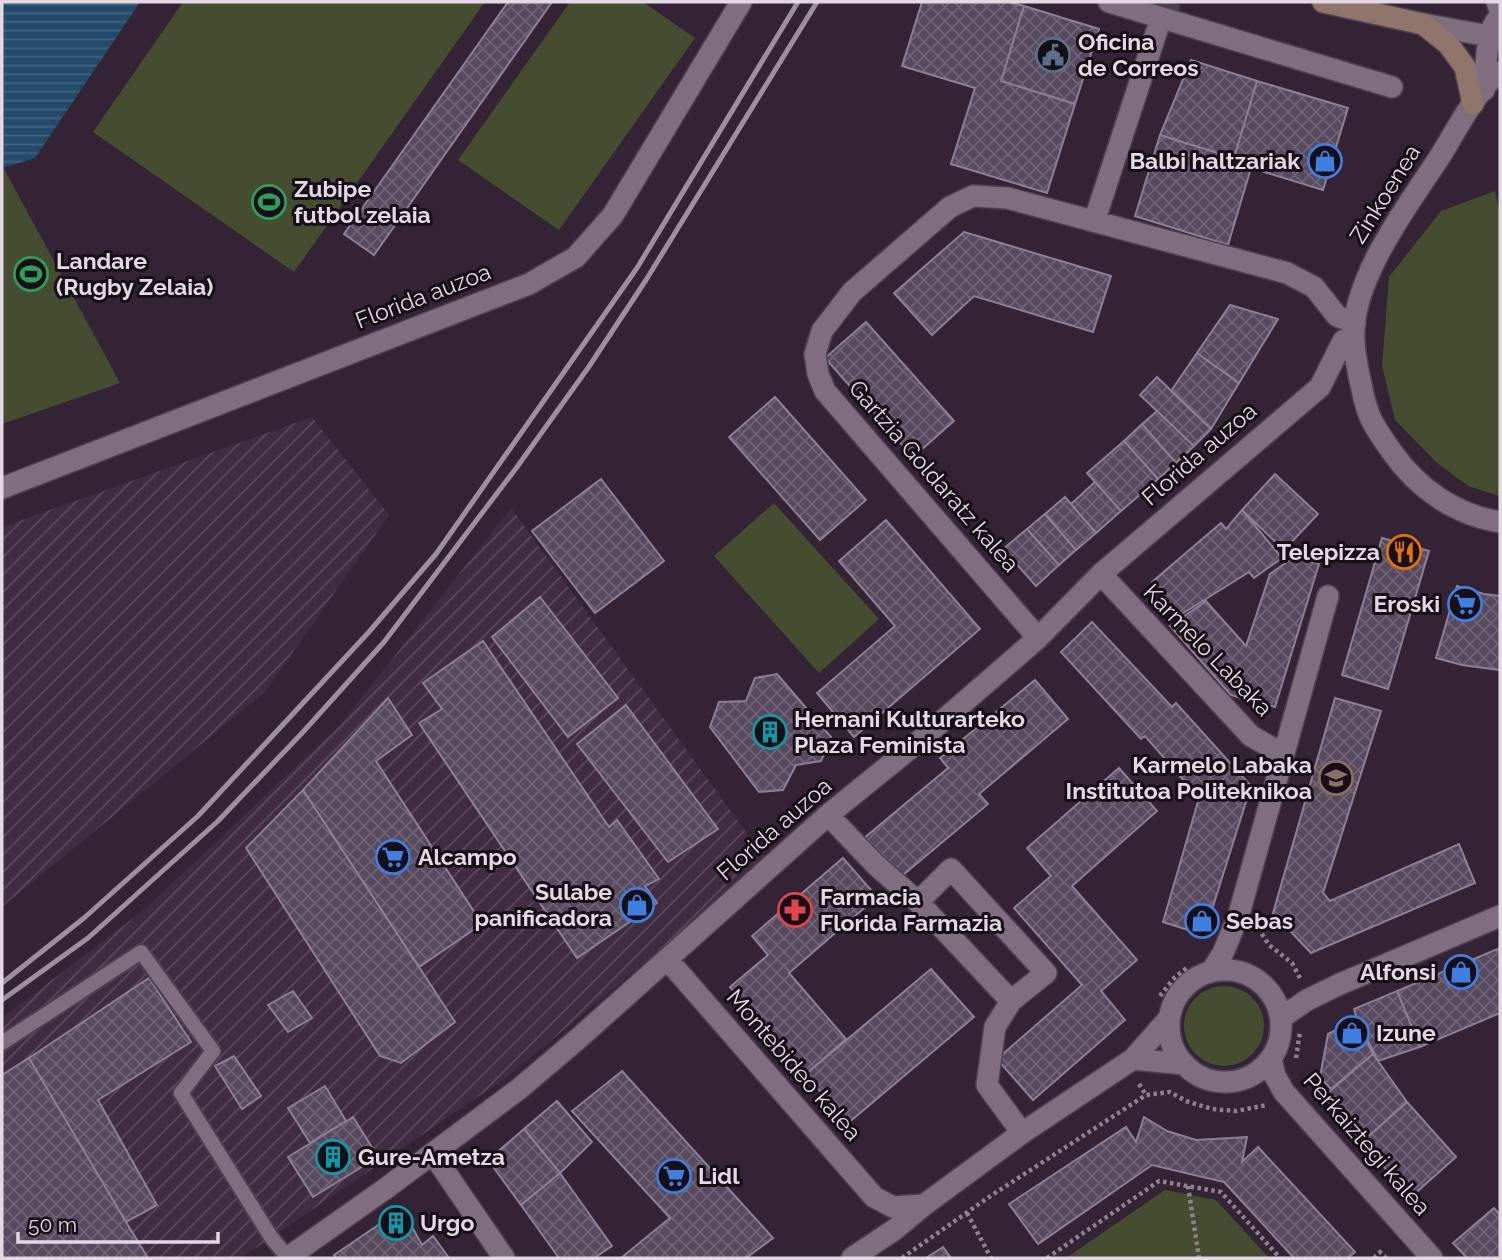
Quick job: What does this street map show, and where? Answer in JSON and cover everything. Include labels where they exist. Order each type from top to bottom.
[{"type":"main road","points":[[1323,2],[1423,24],[1448,44],[1465,68],[1478,97]]},
{"type":"street","name":"Florida auzoa","points":[[2,488],[529,284],[576,257],[614,215],[741,2]]},
{"type":"street","points":[[1109,2],[1392,87]]},
{"type":"street","points":[[1497,2],[1500,10]]},
{"type":"street","points":[[1478,97],[1495,37],[1495,21],[1500,17]]},
{"type":"street","points":[[1095,219],[1161,18]]},
{"type":"street","points":[[1423,24],[1495,37]]},
{"type":"street","name":"Zinkoenea","points":[[1354,329],[1371,268],[1381,249],[1478,97],[1493,76],[1500,72]]},
{"type":"street","name":"Gartzia Goldaratz kalea","points":[[1038,638],[825,391],[818,374],[816,354],[822,331],[852,292],[950,207],[973,196],[1007,198],[1095,219],[1287,273],[1314,287],[1337,316],[1354,329]]},
{"type":"street","name":"Florida auzoa","points":[[288,1258],[519,1089],[828,815],[918,742],[1038,638],[1101,574],[1320,387],[1343,341],[1354,329]]},
{"type":"street","points":[[1354,329],[1359,375],[1371,420],[1403,467],[1438,498],[1459,510],[1481,519],[1500,522]]},
{"type":"street","name":"Karmelo Labaka","points":[[1101,574],[1251,736],[1283,754]]},
{"type":"street","name":"Karmelo Labaka","points":[[1211,972],[1223,953],[1239,914],[1328,596]]},
{"type":"street","points":[[828,815],[876,865],[918,902],[1011,1001]]},
{"type":"street","points":[[918,902],[951,869],[1046,973],[1011,1001],[995,1027],[986,1085],[1022,1133]]},
{"type":"street","points":[[1281,1018],[1307,1000],[1500,916]]},
{"type":"street","name":"Montebideo kalea","points":[[667,959],[867,1191],[883,1202]]},
{"type":"street","points":[[852,1258],[894,1230],[1022,1133],[1130,1061],[1163,1009],[1174,1004],[1189,984],[1211,972],[1235,971],[1257,980],[1273,996],[1281,1018],[1278,1047],[1271,1059],[1252,1075],[1228,1082],[1204,1078],[1184,1064],[1172,1043],[1163,1009]]},
{"type":"street","name":"Perkaiztegi kalea","points":[[1271,1059],[1275,1076],[1284,1092],[1432,1258]]},
{"type":"street","points":[[1130,1061],[1184,1064]]},
{"type":"street","points":[[433,1154],[504,1258]]},
{"type":"street","points":[[871,1245],[883,1202],[893,1206],[924,1205]]},
{"type":"lane","points":[[2,1043],[141,952],[213,1051],[181,1093],[271,1237],[288,1258]]},
{"type":"path","points":[[902,1258],[1146,1095],[1170,1092],[1186,1101],[1212,1109],[1236,1111],[1267,1105],[1297,1080],[1296,1061],[1307,1000],[1301,981],[1292,963],[1269,945],[1259,931],[1256,918],[1239,914]]},
{"type":"path","points":[[1163,1009],[1175,977],[1190,965]]},
{"type":"path","points":[[1130,1061],[1146,1095]]},
{"type":"path","points":[[1047,1258],[1159,1181],[1221,1192],[1280,1258]]},
{"type":"path","points":[[1188,1186],[1199,1258]]},
{"type":"path","points":[[967,1213],[991,1258]]},
{"type":"path","points":[[1374,1258],[1380,1252],[1386,1258]]},
{"type":"shaded area","points":[[312,417],[389,515],[265,692],[2,907],[2,527]]},
{"type":"shaded area","points":[[511,508],[767,861],[507,1077],[241,1258],[2,1258],[2,1018],[145,909],[341,724]]},
{"type":"green space","name":"Zubipe futbol zelaia","points":[[183,2],[485,2],[294,272],[93,132]]},
{"type":"green space","points":[[570,2],[643,2],[695,38],[559,230],[458,160]]},
{"type":"green space","name":"Landare (Rugby Zelaia)","points":[[2,165],[120,383],[2,424]]},
{"type":"green space","points":[[1495,191],[1500,215],[1500,496],[1468,486],[1436,462],[1395,420],[1382,366],[1389,277],[1441,211]]},
{"type":"green space","points":[[774,503],[879,619],[819,673],[714,556]]},
{"type":"green space","points":[[1224,986],[1239,989],[1252,998],[1261,1011],[1264,1026],[1261,1041],[1252,1054],[1239,1063],[1224,1066],[1209,1063],[1196,1054],[1187,1041],[1184,1026],[1187,1011],[1196,998],[1209,989]]},
{"type":"green space","points":[[1165,1190],[1216,1200],[1269,1258],[1066,1258]]},
{"type":"water","points":[[2,2],[140,2],[35,158],[2,168]]},
{"type":"building","points":[[508,2],[552,2],[374,255],[344,234]]},
{"type":"building","points":[[922,2],[1009,2],[1024,6],[1001,81],[1075,104],[1047,193],[951,164],[975,88],[902,66]]},
{"type":"building","points":[[1024,6],[1099,29],[1075,104],[1001,81]]},
{"type":"building","points":[[1191,60],[1257,81],[1234,158],[1160,135]]},
{"type":"building","points":[[1257,81],[1348,108],[1323,190],[1251,168],[1228,245],[1135,216],[1160,135],[1234,158]]},
{"type":"building","points":[[964,232],[1111,276],[1093,332],[974,296],[932,335],[894,293]]},
{"type":"building","points":[[1230,305],[1278,319],[1239,383],[1197,353]]},
{"type":"building","points":[[866,322],[954,421],[913,457],[825,358]]},
{"type":"building","points":[[1197,353],[1239,383],[1211,429],[1171,391]]},
{"type":"building","points":[[1157,377],[1211,429],[1194,446],[1140,395]]},
{"type":"building","points":[[775,397],[866,500],[820,540],[729,437]]},
{"type":"building","points":[[1157,411],[1194,446],[1176,463],[1142,424]]},
{"type":"building","points":[[1142,424],[1176,463],[1158,479],[1124,441]]},
{"type":"building","points":[[1124,441],[1158,479],[1121,511],[1087,473]]},
{"type":"building","points":[[1275,474],[1318,514],[1284,550],[1242,510]]},
{"type":"building","points":[[601,479],[664,561],[595,613],[532,531]]},
{"type":"building","points":[[1095,482],[1121,511],[1096,533],[1071,504]]},
{"type":"building","points":[[1065,497],[1096,533],[1076,550],[1045,514]]},
{"type":"building","points":[[1242,510],[1282,558],[1254,578],[1249,572],[1177,617],[1152,582],[1221,523],[1226,529]]},
{"type":"building","points":[[1045,514],[1076,550],[1059,565],[1027,529]]},
{"type":"building","points":[[886,520],[980,629],[854,737],[817,693],[895,626],[839,561]]},
{"type":"building","points":[[1027,529],[1059,565],[1036,586],[1003,549]]},
{"type":"building","points":[[1382,538],[1429,551],[1388,689],[1342,675]]},
{"type":"building","points":[[1294,557],[1319,564],[1275,707],[1231,695],[1170,626],[1206,601],[1246,646],[1270,574]]},
{"type":"building","points":[[1457,586],[1500,596],[1500,670],[1436,658]]},
{"type":"building","points":[[540,597],[618,698],[568,737],[492,637]]},
{"type":"building","points":[[1092,622],[1172,707],[1176,703],[1251,786],[1204,935],[1163,922],[1199,798],[1145,736],[1141,739],[1061,652]]},
{"type":"building","points":[[483,641],[609,827],[617,820],[659,879],[645,886],[657,903],[577,958],[419,723],[442,709],[423,683]]},
{"type":"building","name":"Hernani Kulturarteko Plaza Feminista","points":[[777,674],[831,737],[821,761],[796,765],[783,790],[759,792],[710,727],[719,702],[746,701],[755,678]]},
{"type":"building","points":[[1035,680],[1068,719],[979,794],[988,804],[897,880],[863,839],[948,768],[940,758]]},
{"type":"building","name":"Alcampo","points":[[388,698],[412,735],[376,761],[482,924],[419,967],[303,790]]},
{"type":"building","name":"Karmelo Labaka Institutoa Politeknikoa","points":[[1335,698],[1381,711],[1323,893],[1330,901],[1459,844],[1475,883],[1311,953],[1273,913]]},
{"type":"building","points":[[626,705],[718,829],[668,862],[577,744]]},
{"type":"building","points":[[1119,768],[1157,811],[1072,886],[1137,960],[1101,991],[1125,1020],[1033,1100],[997,1059],[1082,985],[1014,908],[1051,876],[1027,848]]},
{"type":"building","points":[[303,790],[455,1022],[401,1063],[380,1056],[246,848]]},
{"type":"building","points":[[843,858],[877,897],[789,973],[846,1039],[806,1074],[730,987],[768,955],[752,936]]},
{"type":"building","points":[[1500,948],[1500,1013],[1420,1047],[1397,991]]},
{"type":"building","points":[[931,969],[974,1017],[847,1124],[806,1074]]},
{"type":"building","points":[[149,978],[191,1042],[98,1100],[157,1205],[126,1222],[29,1058]]},
{"type":"building","points":[[293,991],[312,1018],[288,1032],[268,1005]]},
{"type":"building","points":[[1397,991],[1420,1047],[1378,1061],[1354,1009]]},
{"type":"building","points":[[1357,1019],[1373,1054],[1331,1089],[1320,1077],[1328,1034]]},
{"type":"building","points":[[1373,1054],[1407,1102],[1362,1142],[1323,1097]]},
{"type":"building","points":[[234,1056],[261,1096],[242,1109],[215,1066]]},
{"type":"building","points":[[29,1058],[148,1258],[2,1258],[2,1075]]},
{"type":"building","name":"Lidl","points":[[622,1071],[773,1238],[746,1258],[621,1258],[670,1218],[572,1111]]},
{"type":"building","points":[[325,1086],[346,1121],[310,1143],[288,1108]]},
{"type":"building","points":[[557,1101],[592,1142],[560,1173],[524,1129]]},
{"type":"building","points":[[1407,1102],[1456,1157],[1411,1197],[1362,1142]]},
{"type":"building","name":"Gure-Ametza","points":[[353,1117],[378,1157],[313,1197],[288,1157]]},
{"type":"building","points":[[1144,1117],[1167,1131],[1196,1140],[1247,1137],[1242,1162],[1258,1147],[1355,1252],[1348,1258],[1294,1258],[1224,1182],[1152,1165],[1038,1244],[1009,1204],[1126,1127],[1136,1142]]},
{"type":"building","points":[[524,1129],[560,1173],[521,1205],[488,1160]]},
{"type":"building","points":[[560,1173],[612,1246],[594,1258],[559,1258],[521,1205]]},
{"type":"building","points":[[1494,1208],[1500,1215],[1500,1258],[1467,1258],[1453,1243]]},
{"type":"building","name":"Urgo","points":[[402,1209],[422,1245],[433,1236],[449,1258],[336,1258],[334,1255]]},
{"type":"building","points":[[943,1247],[951,1258],[926,1258]]},
{"type":"tunnel","points":[[1168,9],[1170,2]]},
{"type":"railway","points":[[2,983],[84,918],[198,816],[368,633],[436,554],[637,268],[798,2]]},
{"type":"railway","points":[[2,1000],[88,938],[218,821],[384,642],[517,467],[588,368],[646,280],[817,2]]},
{"type":"place","name":"Oficina de Correos","points":[[1053,55]]},
{"type":"place","name":"Balbi haltzariak","points":[[1325,161]]},
{"type":"place","name":"Zubipe futbol zelaia","points":[[269,202]]},
{"type":"place","name":"Landare (Rugby Zelaia)","points":[[31,274]]},
{"type":"place","name":"Telepizza","points":[[1404,552]]},
{"type":"place","name":"Eroski","points":[[1465,604]]},
{"type":"place","name":"Hernani Kulturarteko Plaza Feminista","points":[[770,732]]},
{"type":"place","name":"Karmelo Labaka Institutoa Politeknikoa","points":[[1336,778]]},
{"type":"place","name":"Alcampo","points":[[393,857]]},
{"type":"place","name":"Sulabe panificadora","points":[[637,905]]},
{"type":"place","name":"Farmacia Florida Farmazia","points":[[795,910]]},
{"type":"place","name":"Sebas","points":[[1202,921]]},
{"type":"place","name":"Alfonsi","points":[[1461,972]]},
{"type":"place","name":"Izune","points":[[1352,1033]]},
{"type":"place","name":"Gure-Ametza","points":[[333,1157]]},
{"type":"place","name":"Lidl","points":[[674,1176]]},
{"type":"place","name":"Urgo","points":[[396,1223]]}]
